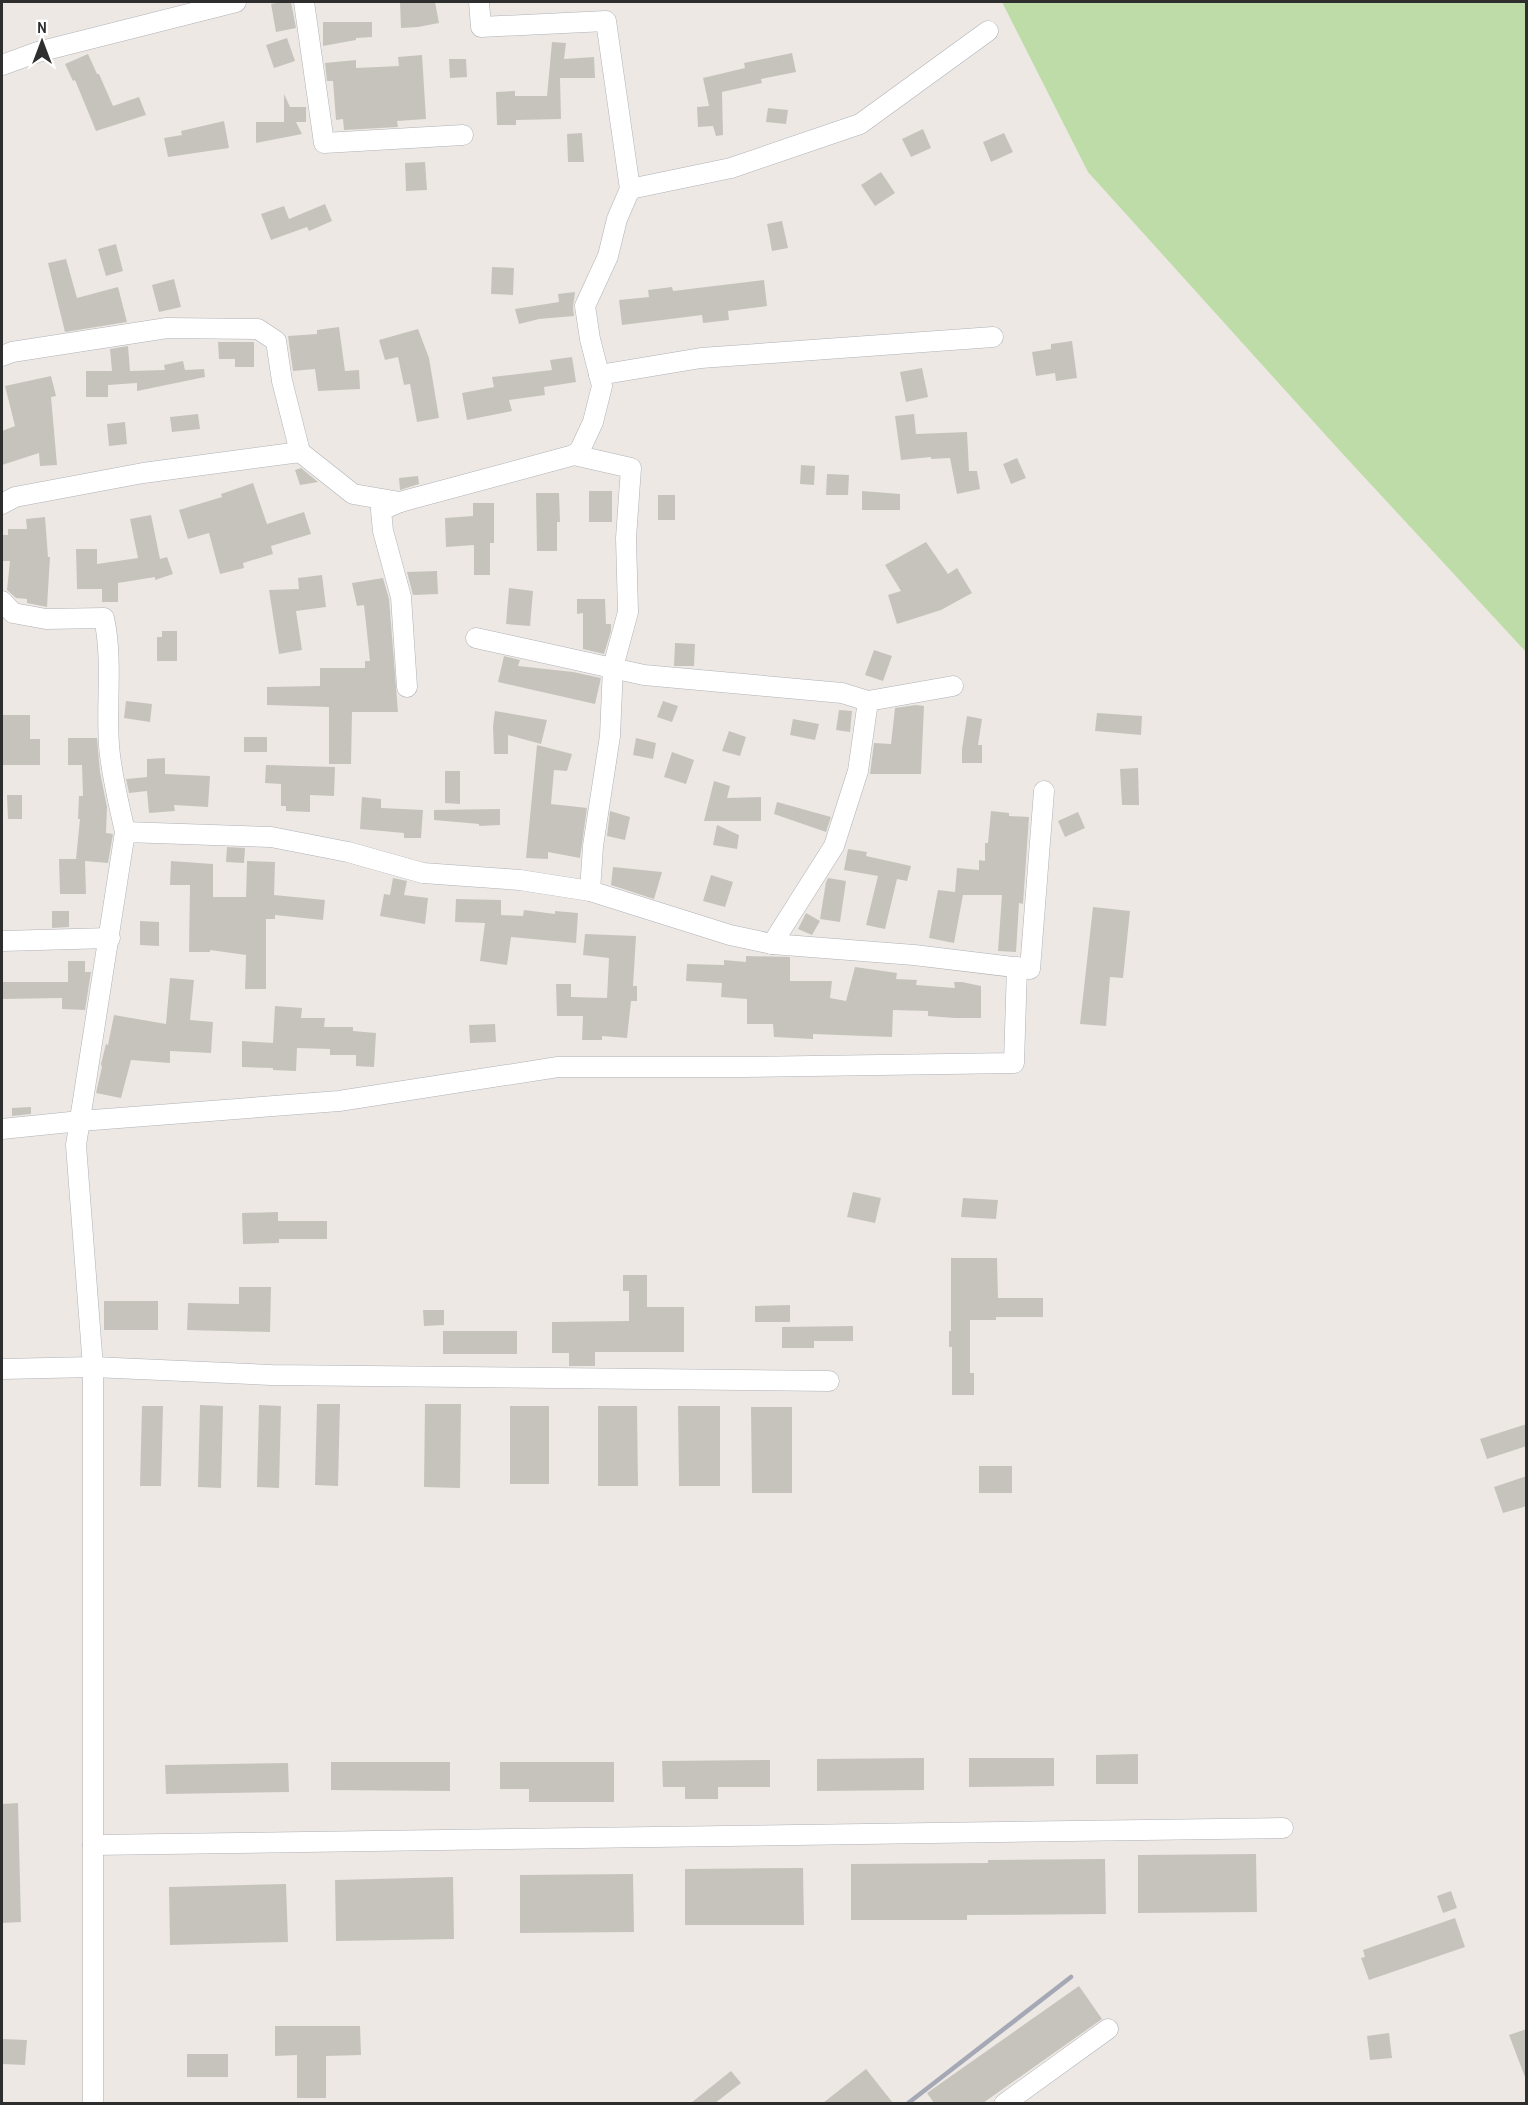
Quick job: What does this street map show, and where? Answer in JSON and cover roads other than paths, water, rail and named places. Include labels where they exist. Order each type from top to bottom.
[{"type":"street","points":[[2,65],[38,52],[236,2]]},
{"type":"street","points":[[304,2],[324,143],[463,135]]},
{"type":"street","points":[[407,687],[401,597],[383,531],[381,510],[400,502],[574,455],[580,450],[593,422],[602,386],[585,306],[609,256],[617,219],[630,189],[606,21],[482,27],[479,2]]},
{"type":"street","points":[[630,189],[731,168],[860,124],[988,31]]},
{"type":"street","points":[[2,356],[12,352],[167,328],[258,330],[276,341],[282,381],[300,452],[353,494],[400,502]]},
{"type":"street","points":[[599,375],[701,358],[993,337]]},
{"type":"street","points":[[2,504],[15,497],[143,473],[300,452]]},
{"type":"street","points":[[574,455],[632,468],[626,538],[628,612],[612,667],[610,736],[593,846],[590,891]]},
{"type":"street","points":[[2,602],[13,613],[46,619],[104,618],[107,633],[109,681],[109,745],[124,832],[110,938],[76,1145],[93,1367],[93,2103]]},
{"type":"street","points":[[476,638],[644,675],[842,693],[868,701],[953,686]]},
{"type":"street","points":[[772,944],[834,846],[858,771],[868,701]]},
{"type":"street","points":[[124,832],[271,837],[348,852],[423,873],[520,880],[590,891],[730,935],[772,944],[914,955],[1030,969],[1044,791]]},
{"type":"street","points":[[2,941],[110,938]]},
{"type":"street","points":[[2,1129],[80,1120],[339,1101],[558,1067],[1014,1063],[1017,967]]},
{"type":"street","points":[[2,1369],[93,1367],[271,1375],[829,1381]]},
{"type":"street","points":[[93,1845],[1283,1828]]},
{"type":"street","points":[[1004,2103],[1108,2029]]},
{"type":"railway","points":[[907,2104],[1071,1977]]}]
